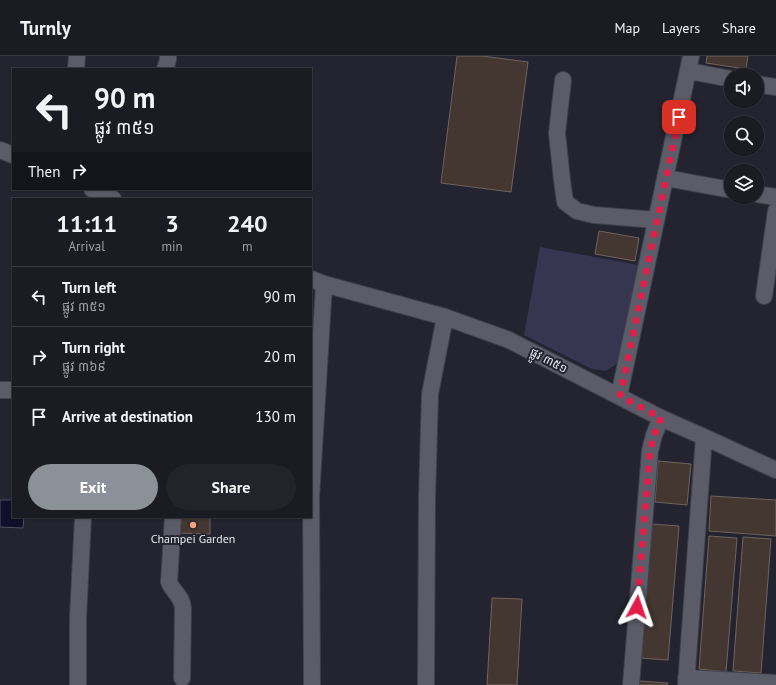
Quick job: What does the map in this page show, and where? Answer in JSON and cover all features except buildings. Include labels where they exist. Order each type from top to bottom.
[{"type":"street","points":[[76,68],[77,56]]},
{"type":"street","points":[[166,68],[168,56]]},
{"type":"street","points":[[620,396],[690,64],[724,76]]},
{"type":"street","points":[[563,80],[558,133],[565,202],[577,211],[594,215],[656,220]]},
{"type":"street","points":[[764,85],[776,87]]},
{"type":"street","points":[[0,150],[12,155]]},
{"type":"street","points":[[666,178],[724,189]]},
{"type":"street","points":[[764,195],[776,197]]},
{"type":"street","points":[[764,296],[776,211]]},
{"type":"street","points":[[312,685],[312,497],[318,282]]},
{"type":"street","name":"ផ្លូវ ៣៥១","points":[[318,282],[445,317],[510,340],[661,418],[776,470]]},
{"type":"street","points":[[426,685],[427,498],[430,394],[445,317]]},
{"type":"street","points":[[0,390],[12,390]]},
{"type":"street","points":[[631,685],[650,451],[654,435],[661,418]]},
{"type":"street","points":[[704,437],[686,682],[776,684],[776,679]]},
{"type":"street","points":[[78,685],[78,618],[83,518]]},
{"type":"street","points":[[173,518],[169,582],[171,588],[183,602],[182,678]]},
{"type":"shaded area","points":[[540,247],[639,265],[618,363],[606,371],[592,369],[524,335]]},
{"type":"shaded area","points":[[0,500],[12,500],[12,518],[24,518],[23,528],[0,527]]},
{"type":"place","name":"Champei Garden","points":[[193,525]]},
{"type":"route","points":[[637,607],[650,451],[654,435],[661,418],[620,396],[679,117]]}]
